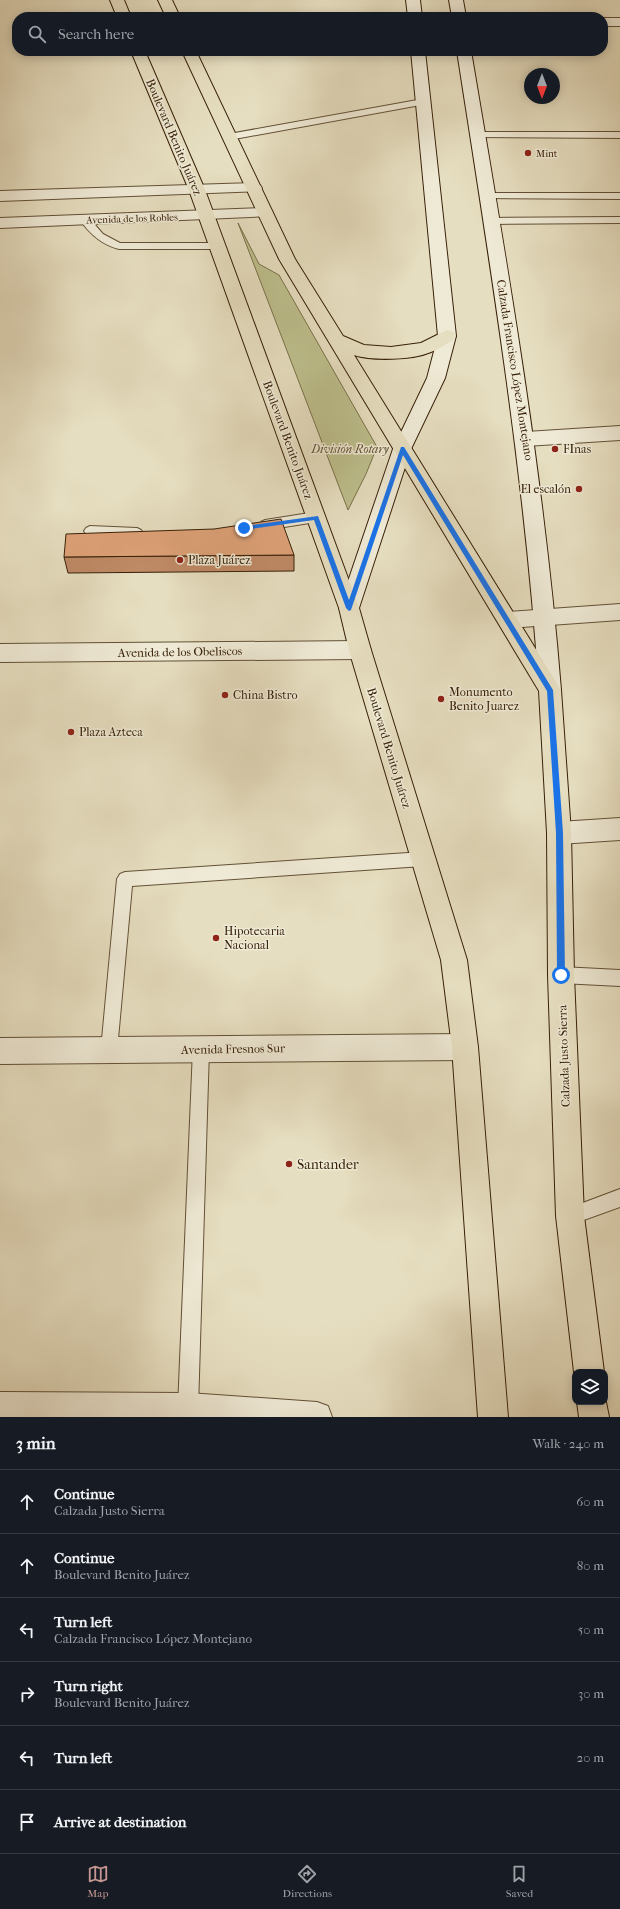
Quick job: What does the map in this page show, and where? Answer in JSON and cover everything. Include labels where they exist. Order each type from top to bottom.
[{"type":"main road","points":[[117,0],[122,12]]},
{"type":"main road","points":[[165,0],[171,12]]},
{"type":"main road","points":[[413,0],[414,12]]},
{"type":"main road","points":[[456,0],[458,12]]},
{"type":"main road","points":[[608,22],[620,22]]},
{"type":"main road","name":"Boulevard Benito Juárez","points":[[140,56],[197,190],[349,608],[360,650],[454,960],[466,1047]]},
{"type":"main road","points":[[191,56],[287,259],[550,690]]},
{"type":"main road","points":[[349,608],[402,449],[436,378],[447,336],[418,56]]},
{"type":"main road","name":"Calzada Francisco López Montejano","points":[[465,56],[526,439],[546,617],[550,690]]},
{"type":"main road","points":[[0,196],[254,188]]},
{"type":"main road","name":"Avenida de los Robles","points":[[0,223],[265,213]]},
{"type":"main road","points":[[336,340],[362,351],[391,354],[425,348],[447,336]]},
{"type":"main road","points":[[526,439],[620,433]]},
{"type":"main road","points":[[508,620],[620,612]]},
{"type":"main road","name":"Avenida de los Obeliscos","points":[[0,653],[360,650]]},
{"type":"main road","name":"Calzada Justo Sierra","points":[[550,690],[560,833],[561,975],[570,1216],[588,1369]]},
{"type":"main road","points":[[560,833],[620,829]]},
{"type":"main road","points":[[466,1047],[493,1417]]},
{"type":"main road","name":"Avenida Fresnos Sur","points":[[0,1051],[466,1047]]},
{"type":"main road","points":[[592,1405],[594,1417]]},
{"type":"main road","points":[[0,1407],[188,1408],[317,1417]]},
{"type":"lane","points":[[230,137],[423,102]]},
{"type":"lane","points":[[478,135],[620,135]]},
{"type":"lane","points":[[487,196],[620,196]]},
{"type":"lane","points":[[85,220],[96,234],[106,242],[119,246],[218,246]]},
{"type":"lane","points":[[491,221],[620,220]]},
{"type":"lane","points":[[251,527],[316,517]]},
{"type":"lane","points":[[90,531],[151,534]]},
{"type":"lane","points":[[109,1050],[125,879],[423,859]]},
{"type":"lane","points":[[561,975],[620,978]]},
{"type":"lane","points":[[188,1408],[201,1049]]},
{"type":"lane","points":[[570,1216],[620,1198]]},
{"type":"green space","name":"División Rotary","points":[[238,223],[259,264],[279,275],[377,447],[366,474],[348,510]]},
{"type":"building","points":[[281,519],[294,555],[64,557],[66,534],[214,529]]},
{"type":"place","name":"Mint","points":[[528,153]]},
{"type":"place","name":"FInas","points":[[555,449]]},
{"type":"place","name":"El escalón","points":[[579,489]]},
{"type":"place","name":"Plaza Juárez","points":[[180,560]]},
{"type":"place","name":"China Bistro","points":[[225,695]]},
{"type":"place","name":"Monumento Benito Juarez","points":[[441,699]]},
{"type":"place","name":"Plaza Azteca","points":[[71,732]]},
{"type":"place","name":"Hipotecaria Nacional","points":[[216,938]]},
{"type":"place","name":"Santander","points":[[289,1164]]},
{"type":"route","points":[[244,528],[316,517],[349,608],[402,449],[550,690],[560,833],[561,975]]}]
